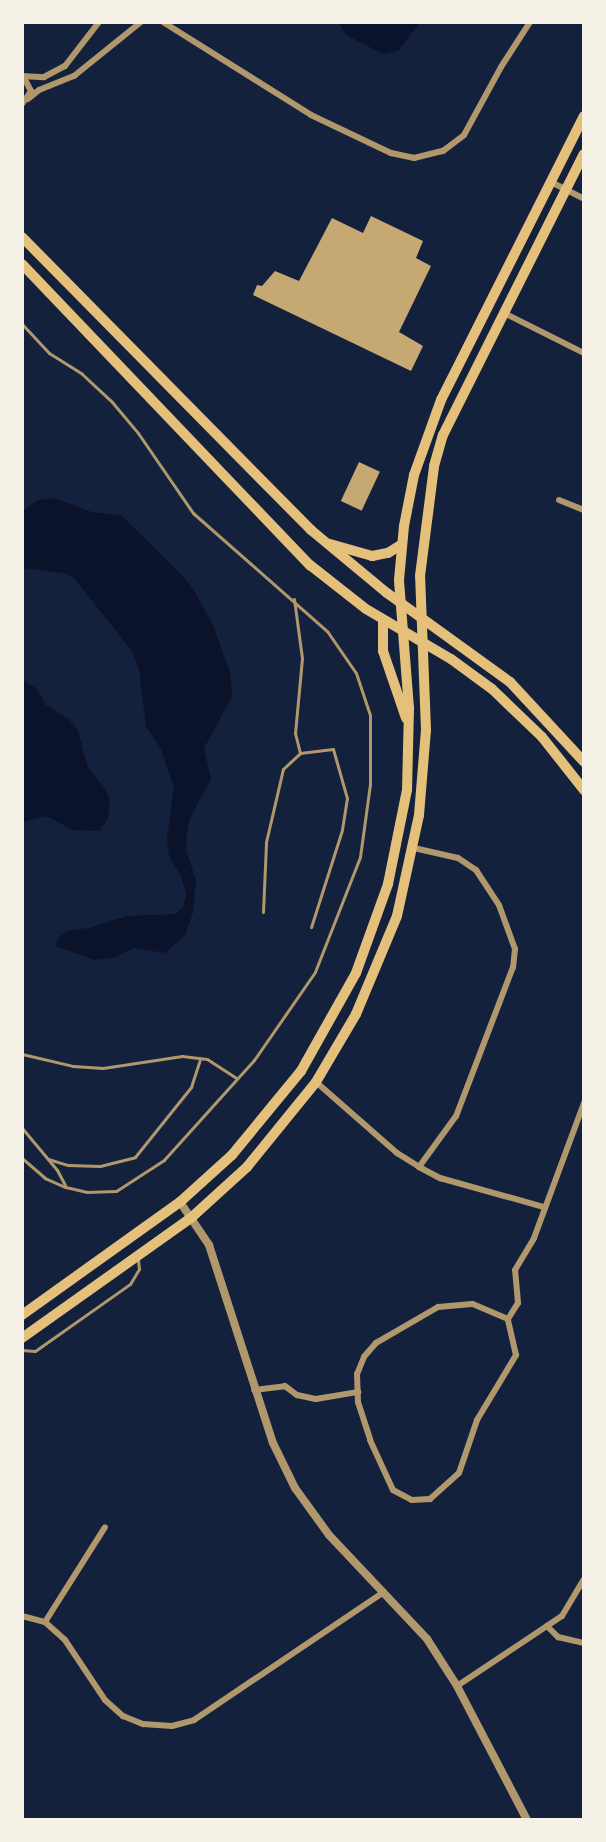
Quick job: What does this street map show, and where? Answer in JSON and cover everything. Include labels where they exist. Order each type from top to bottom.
[{"type":"main road","points":[[22,1315],[180,1202],[232,1155],[301,1071],[356,973],[374,930],[394,864],[407,790],[410,731],[400,603],[401,545],[411,489],[434,416],[584,116]]},
{"type":"main road","points":[[22,1338],[192,1217],[247,1167],[316,1082],[356,1014],[380,961],[403,897],[414,848],[425,746],[421,562],[434,466],[443,435],[584,154]]},
{"type":"main road","points":[[22,237],[101,320],[325,542],[400,603],[510,682],[584,762]]},
{"type":"main road","points":[[22,264],[298,553],[354,602],[492,689],[542,737],[584,790]]},
{"type":"main road","points":[[325,542],[369,556],[386,554],[401,545]]},
{"type":"main road","points":[[383,621],[383,651],[410,731]]},
{"type":"street","points":[[22,76],[44,77],[65,66],[99,22]]},
{"type":"street","points":[[24,103],[39,90],[74,76],[141,22]]},
{"type":"street","points":[[163,22],[187,34],[311,115],[391,153],[414,158],[443,151],[466,132],[501,67],[530,22]]},
{"type":"street","points":[[175,22],[187,34]]},
{"type":"street","points":[[22,76],[30,84],[24,103]]},
{"type":"street","points":[[551,182],[584,199]]},
{"type":"street","points":[[504,313],[584,353]]},
{"type":"street","points":[[559,500],[584,510]]},
{"type":"street","points":[[414,848],[458,858],[476,870],[499,905],[515,949],[513,967],[456,1116],[419,1167]]},
{"type":"street","points":[[316,1082],[397,1153],[419,1167],[440,1178],[544,1207]]},
{"type":"street","points":[[508,1319],[472,1304],[438,1307],[376,1343],[364,1357],[357,1374],[358,1392],[370,1440],[393,1490],[412,1500],[430,1499],[459,1473],[477,1420],[516,1355],[508,1319],[518,1303],[515,1270],[534,1238],[584,1103]]},
{"type":"street","points":[[180,1202],[209,1245],[273,1443],[306,1506],[427,1639],[457,1686],[527,1820]]},
{"type":"street","points":[[254,1390],[285,1386],[297,1395],[316,1399],[358,1392]]},
{"type":"street","points":[[45,1622],[105,1527]]},
{"type":"street","points":[[457,1686],[547,1626],[571,1605],[584,1579]]},
{"type":"street","points":[[22,1616],[45,1622],[65,1640],[105,1700],[123,1716],[143,1724],[172,1726],[194,1720],[384,1592]]},
{"type":"street","points":[[547,1626],[558,1637],[584,1643]]},
{"type":"lane","points":[[22,324],[49,353],[82,374],[112,402],[138,433],[193,513],[294,599],[339,646],[356,673],[368,703],[367,821],[350,887],[315,972],[272,1036],[154,1168],[116,1191],[87,1192],[65,1187],[45,1178],[22,1158]]},
{"type":"lane","points":[[294,599],[302,658],[295,729],[300,753]]},
{"type":"lane","points":[[263,912],[269,824],[283,769],[300,753],[333,749],[347,795],[342,830],[311,927]]},
{"type":"lane","points":[[22,1056],[92,1068],[124,1066],[173,1056],[207,1059],[236,1078]]},
{"type":"lane","points":[[48,1159],[68,1165],[100,1166],[135,1157],[191,1087],[200,1060]]},
{"type":"lane","points":[[22,1128],[48,1159],[65,1187]]},
{"type":"lane","points":[[22,1350],[35,1351],[130,1284],[139,1269],[138,1256]]},
{"type":"water","points":[[338,22],[420,22],[398,51],[383,54],[346,35]]},
{"type":"water","points":[[54,498],[92,512],[122,516],[174,567],[192,587],[213,625],[231,675],[232,697],[204,748],[211,779],[190,818],[187,834],[186,850],[196,880],[193,913],[185,935],[165,953],[134,948],[116,957],[95,960],[55,946],[57,939],[69,930],[89,928],[127,916],[175,914],[183,907],[186,895],[182,878],[169,856],[167,839],[174,787],[160,747],[146,727],[139,670],[132,651],[74,578],[64,573],[22,568],[22,511],[38,500]]},
{"type":"water","points":[[22,679],[38,690],[46,705],[69,719],[78,731],[88,768],[105,788],[110,800],[108,819],[99,831],[73,830],[46,816],[22,822]]},
{"type":"building","points":[[371,216],[423,241],[416,258],[431,266],[399,332],[423,346],[411,371],[253,295],[257,285],[262,286],[275,271],[299,281],[332,218],[363,233]]},
{"type":"building","points":[[359,462],[380,472],[362,511],[341,501]]}]
